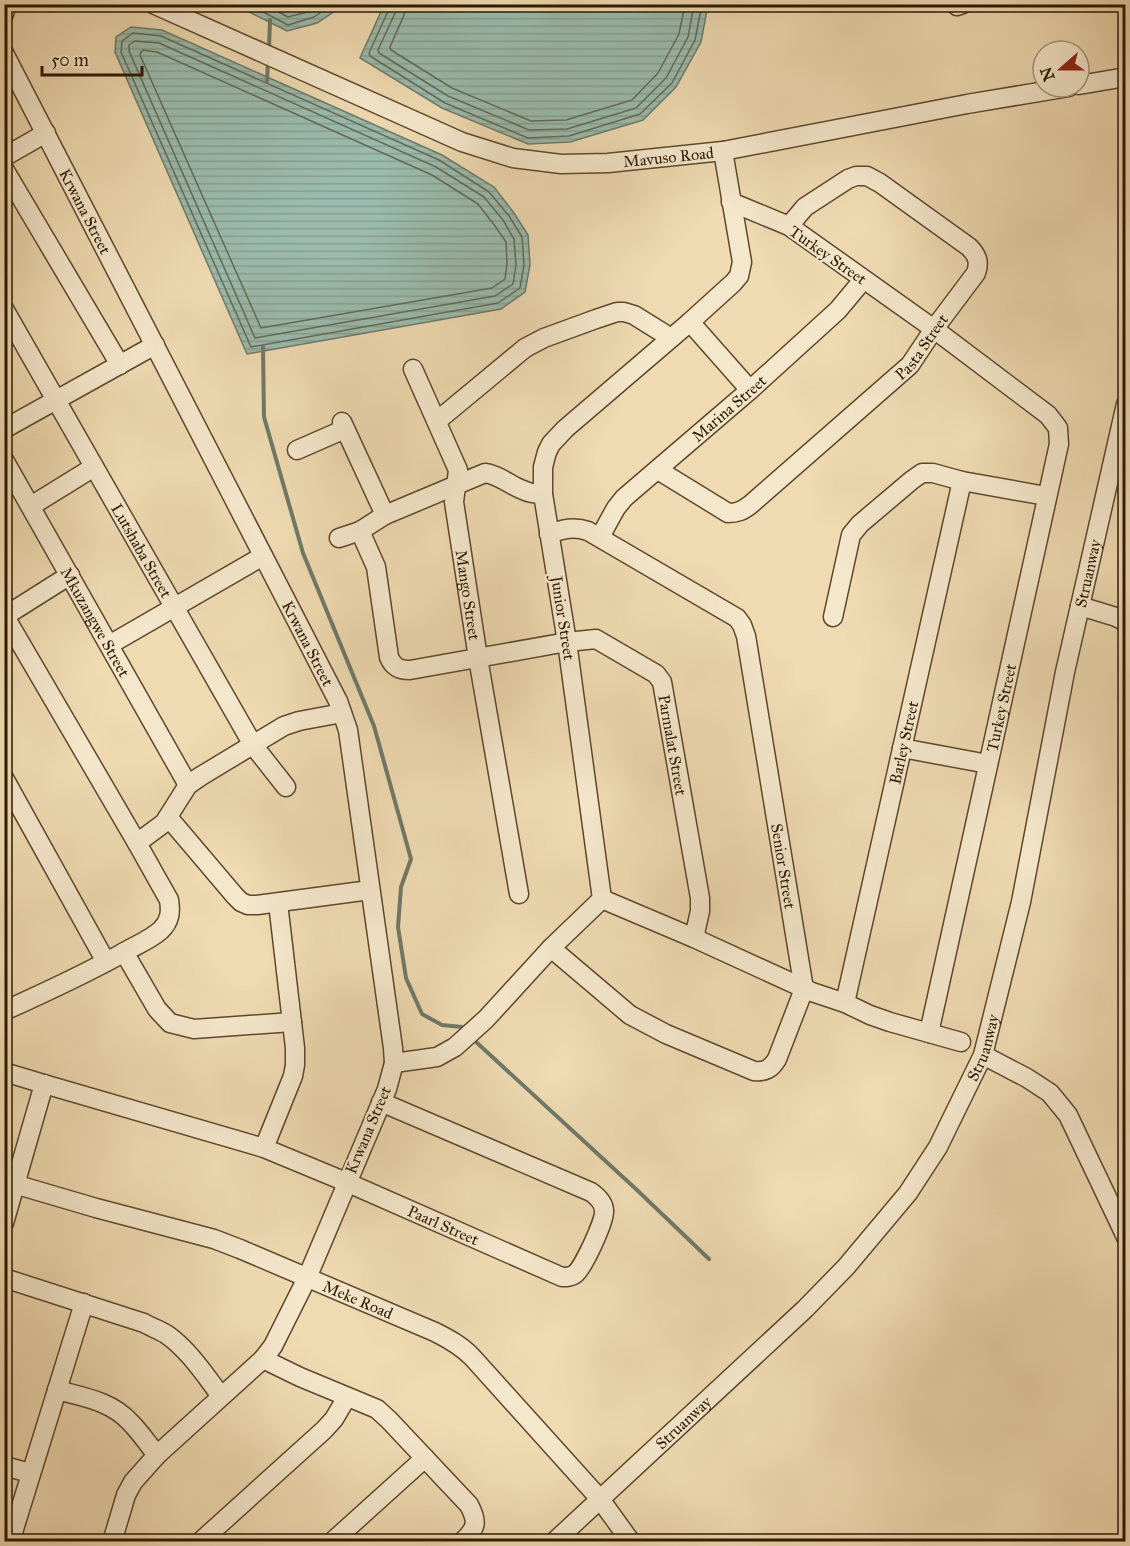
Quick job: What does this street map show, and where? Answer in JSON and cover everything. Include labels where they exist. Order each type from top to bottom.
[{"type":"street","points":[[4,14],[8,4]]},
{"type":"street","name":"Mavuso Road","points":[[153,4],[462,142],[513,158],[561,164],[608,163],[723,151],[1031,93]]},
{"type":"street","name":"Krwana Street","points":[[4,53],[342,713],[348,730],[360,806],[393,1048],[394,1063],[387,1089],[307,1278],[273,1346],[263,1359],[157,1455],[129,1488],[112,1542]]},
{"type":"street","points":[[1091,83],[1125,77]]},
{"type":"street","points":[[4,157],[46,133]]},
{"type":"street","name":"Junior Street","points":[[602,899],[567,642],[543,494],[543,467],[550,444],[565,429],[690,322],[739,276],[742,262],[723,151]]},
{"type":"street","points":[[4,169],[120,365]]},
{"type":"street","name":"Pasta Street","points":[[658,470],[728,513],[743,511],[914,361],[979,266],[976,254],[969,247],[867,176],[856,176],[848,180],[805,207],[789,226]]},
{"type":"street","name":"Turkey Street","points":[[731,202],[789,226],[934,329],[1048,415],[1058,428],[1059,444],[929,1033]]},
{"type":"street","name":"Marina Street","points":[[600,537],[624,498],[750,390],[838,310],[863,280]]},
{"type":"street","name":"Lutshaba Street","points":[[4,309],[253,745],[286,787]]},
{"type":"street","points":[[437,421],[525,348],[544,338],[596,319],[624,312],[634,315],[671,338]]},
{"type":"street","points":[[690,322],[750,390]]},
{"type":"street","points":[[4,429],[155,345]]},
{"type":"street","name":"Mango Street","points":[[413,369],[458,470],[454,502],[478,658],[519,894]]},
{"type":"street","name":"Struanway","points":[[554,1542],[805,1309],[846,1267],[908,1193],[938,1147],[983,1054],[1021,902],[1065,672],[1125,404]]},
{"type":"street","points":[[297,450],[344,425],[385,515]]},
{"type":"street","name":"Mkuzangwe Street","points":[[4,460],[188,784]]},
{"type":"street","points":[[30,506],[94,467]]},
{"type":"street","points":[[339,538],[360,531],[385,515],[486,473],[495,475],[523,491],[543,494]]},
{"type":"street","points":[[833,617],[851,536],[855,530],[922,473],[933,473],[962,481],[1046,496]]},
{"type":"street","name":"Barley Street","points":[[845,1003],[962,481]]},
{"type":"street","name":"Senior Street","points":[[549,534],[566,528],[579,528],[600,537],[737,618],[742,625],[746,636],[804,989]]},
{"type":"street","name":"Parmalat Street","points":[[360,531],[376,567],[389,657],[396,668],[401,670],[596,639],[656,674],[662,682],[700,898],[700,917],[694,938]]},
{"type":"street","points":[[109,645],[263,556]]},
{"type":"street","points":[[4,1011],[124,952],[162,929],[171,911],[169,900],[137,843],[10,638],[5,615],[70,575]]},
{"type":"street","points":[[1080,606],[1125,622]]},
{"type":"street","points":[[137,843],[164,823],[188,784],[284,726],[298,721],[342,713]]},
{"type":"street","points":[[902,748],[988,764]]},
{"type":"street","points":[[4,778],[106,962]]},
{"type":"street","points":[[168,817],[217,876],[241,902],[248,905],[370,891]]},
{"type":"street","points":[[394,1063],[437,1057],[455,1047],[486,1019],[551,948],[602,899],[694,938],[804,989],[890,1022],[961,1042]]},
{"type":"street","points":[[264,1148],[293,1076],[295,1065],[278,903]]},
{"type":"street","points":[[551,948],[630,1015],[666,1034],[754,1071],[769,1069],[777,1059],[804,989]]},
{"type":"street","points":[[124,952],[157,1009],[170,1023],[204,1029],[292,1022]]},
{"type":"street","points":[[983,1054],[1050,1093],[1068,1115],[1125,1237]]},
{"type":"street","name":"Paarl Street","points":[[4,1072],[264,1148],[562,1276],[570,1277],[576,1273],[583,1264],[603,1218],[604,1209],[598,1197],[381,1102]]},
{"type":"street","points":[[4,1223],[10,1183],[44,1084]]},
{"type":"street","name":"Meke Road","points":[[10,1183],[214,1239],[435,1332],[464,1349],[600,1499],[631,1542]]},
{"type":"street","points":[[4,1278],[144,1323],[165,1334],[190,1356],[221,1396]]},
{"type":"street","points":[[10,1542],[84,1303]]},
{"type":"street","points":[[263,1359],[300,1377],[372,1406],[382,1413],[464,1499],[476,1517],[473,1531],[462,1542]]},
{"type":"street","points":[[57,1390],[96,1400],[115,1409],[130,1421],[157,1455]]},
{"type":"street","points":[[200,1542],[324,1430],[334,1419],[347,1397]]},
{"type":"street","points":[[332,1542],[425,1458]]},
{"type":"street","points":[[4,1466],[30,1473]]},
{"type":"water","points":[[384,4],[708,5],[701,42],[676,87],[643,120],[570,142],[528,144],[442,108],[360,58]]},
{"type":"water","points":[[235,5],[344,5],[317,23],[287,31]]},
{"type":"water","points":[[131,27],[162,30],[442,155],[494,187],[528,235],[530,265],[525,292],[501,309],[247,354],[115,52],[116,37]]},
{"type":"waterway","points":[[269,48],[270,20]]},
{"type":"waterway","points":[[267,81],[268,62]]},
{"type":"waterway","points":[[263,347],[264,417],[303,553],[374,726],[411,859],[401,887],[398,927],[406,978],[422,1014],[442,1025],[462,1027]]},
{"type":"waterway","points":[[475,1041],[709,1259]]}]
